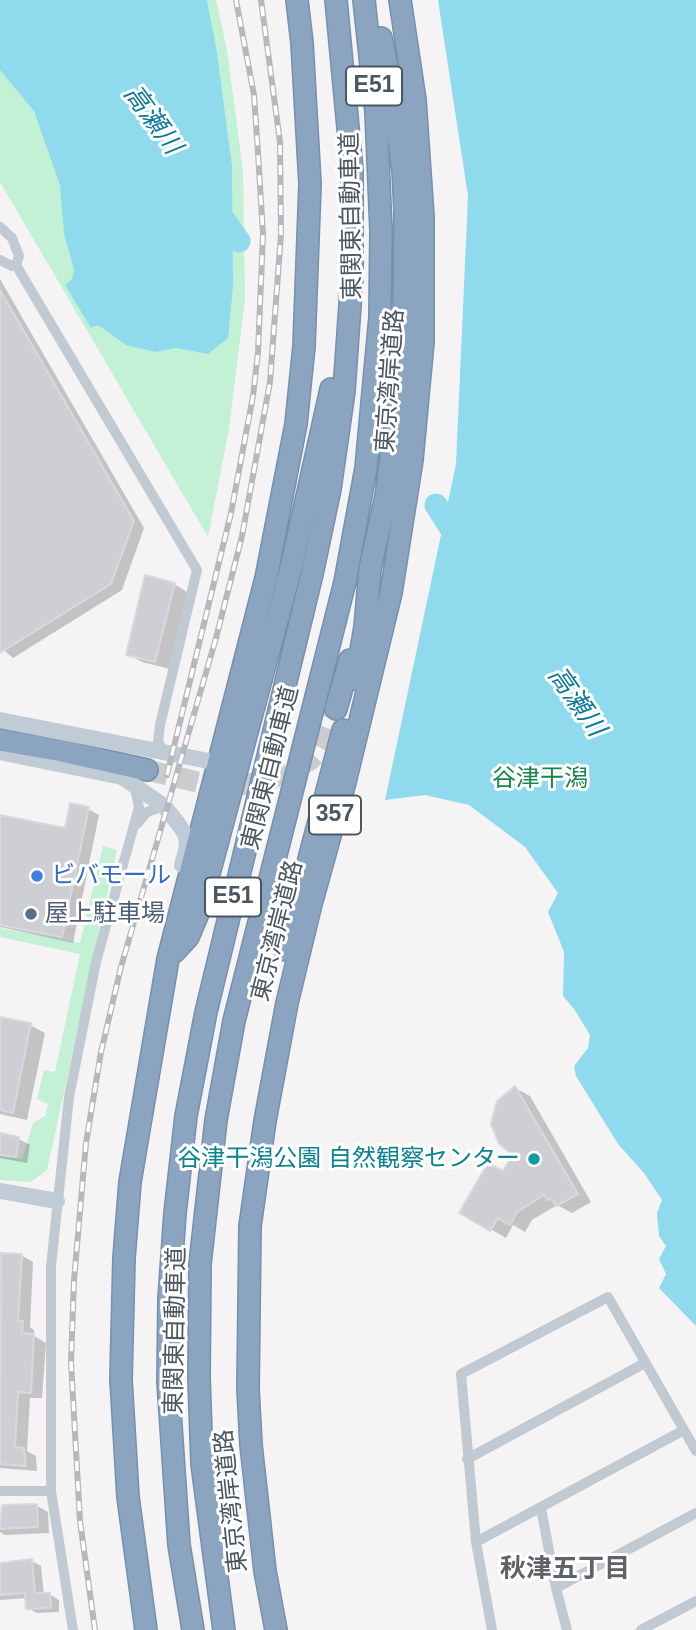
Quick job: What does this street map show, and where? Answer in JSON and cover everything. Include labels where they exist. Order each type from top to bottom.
[{"type":"highway","points":[[146,1630],[128,1497],[121,1379],[124,1258],[130,1182],[169,959],[266,578],[296,424],[307,282],[310,184],[297,0]]},
{"type":"highway","name":"東関東自動車道","points":[[192,1630],[179,1545],[168,1382],[169,1298],[175,1213],[186,1116],[205,1012],[313,574],[330,489],[350,329],[347,110],[336,0]]},
{"type":"highway","name":"東関東自動車道","points":[[224,1630],[202,1451],[198,1321],[200,1264],[216,1120],[234,1021],[345,583],[366,468],[380,317],[381,231],[372,59],[364,0]]},
{"type":"highway","points":[[336,709],[351,658],[386,496],[401,382],[405,292],[403,170],[393,97],[372,0]]},
{"type":"highway","name":"東京湾岸道路","points":[[276,1630],[263,1559],[248,1400],[250,1226],[265,1121],[287,1003],[391,593],[412,460],[423,342],[423,217],[415,100],[400,0]]},
{"type":"highway","points":[[169,959],[188,937],[199,911],[291,568],[330,400],[341,307],[349,170]]},
{"type":"highway","points":[[250,1226],[268,1032],[294,908],[360,660],[370,569]]},
{"type":"highway","points":[[219,763],[234,758],[248,728]]},
{"type":"highway","points":[[0,740],[62,751],[140,777]]},
{"type":"street","points":[[0,227],[12,238],[19,250],[16,265],[195,564],[197,577],[160,725],[158,742],[164,751]]},
{"type":"street","points":[[0,260],[8,265],[16,265]]},
{"type":"street","points":[[0,720],[219,763]]},
{"type":"street","points":[[133,746],[152,739],[160,725]]},
{"type":"street","points":[[0,752],[140,777],[186,836],[187,847],[175,897],[179,915]]},
{"type":"street","points":[[73,1630],[51,1491],[51,1266],[71,1084],[96,962],[139,807],[140,777]]},
{"type":"street","points":[[130,839],[142,816],[152,809],[164,806]]},
{"type":"street","points":[[0,1191],[57,1201]]},
{"type":"street","points":[[492,1630],[476,1542],[461,1374],[608,1297],[696,1451]]},
{"type":"street","points":[[467,1459],[645,1363]]},
{"type":"street","points":[[476,1542],[684,1430]]},
{"type":"street","points":[[0,1491],[51,1491]]},
{"type":"street","points":[[541,1508],[567,1630]]},
{"type":"street","points":[[556,1588],[696,1513]]},
{"type":"street","points":[[641,1630],[696,1601]]},
{"type":"green space","points":[[0,0],[216,0],[227,50],[243,170],[245,300],[229,429],[208,537],[0,182]]},
{"type":"green space","points":[[103,846],[117,850],[47,1170],[31,1182],[0,1180],[0,1155],[22,1159],[33,1123],[46,1115],[48,1104],[37,1099],[44,1070],[55,1072],[80,954],[0,937],[0,928],[80,943]]},
{"type":"water","points":[[0,0],[207,0],[232,166],[233,287],[228,338],[208,354],[176,348],[155,352],[126,345],[98,325],[91,328],[65,285],[72,279],[74,269],[64,234],[60,185],[34,111],[0,70]]},
{"type":"water","name":"谷津干潟","points":[[438,0],[696,0],[696,1326],[659,1288],[666,1274],[659,1259],[666,1246],[659,1236],[657,1213],[662,1200],[644,1173],[618,1144],[576,1076],[574,1066],[588,1048],[590,1035],[563,996],[564,952],[548,912],[558,893],[525,847],[469,805],[425,795],[385,800],[456,464],[468,196]]},
{"type":"building","points":[[0,290],[134,521],[111,584],[0,653]]},
{"type":"building","points":[[145,575],[175,583],[155,662],[126,655]]},
{"type":"building","name":"ビバモール","points":[[70,803],[89,807],[62,937],[0,925],[0,815],[65,828]]},
{"type":"building","points":[[0,1017],[31,1023],[13,1113],[0,1110]]},
{"type":"building","name":"谷津干潟公園 自然観察センター","points":[[515,1086],[578,1194],[556,1206],[551,1198],[547,1200],[544,1195],[517,1212],[510,1225],[498,1218],[490,1231],[459,1213],[488,1163],[503,1171],[513,1155],[499,1144],[491,1124],[497,1101]]},
{"type":"building","points":[[0,1133],[19,1137],[16,1157],[0,1155]]},
{"type":"building","points":[[1,1253],[22,1254],[18,1321],[23,1321],[22,1333],[34,1334],[31,1393],[18,1392],[15,1447],[24,1448],[26,1466],[0,1464]]},
{"type":"building","points":[[37,1504],[38,1527],[0,1529],[2,1505]]},
{"type":"building","points":[[32,1559],[35,1593],[50,1593],[51,1608],[26,1609],[25,1593],[0,1595],[0,1563]]},
{"type":"waterway","name":"高瀬川","points":[[214,206],[239,241]]},
{"type":"waterway","name":"高瀬川","points":[[436,505],[461,544]]},
{"type":"tunnel","points":[[147,770],[210,785],[233,786],[267,781],[310,760],[325,738],[336,709]]},
{"type":"railway","points":[[167,775],[231,513],[253,396],[258,352],[263,234],[258,153],[254,95],[236,0]]},
{"type":"railway","points":[[95,1630],[80,1521],[71,1362],[74,1280],[86,1143],[101,1052],[121,967],[216,638],[242,536],[270,382],[281,234],[280,142],[261,0]]},
{"type":"place","name":"ビバモール","points":[[37,876]]},
{"type":"place","name":"屋上駐車場","points":[[31,914]]},
{"type":"place","name":"谷津干潟公園 自然観察センター","points":[[534,1159]]},
{"type":"district","name":"秋津五丁目","points":[[565,1570]]}]
